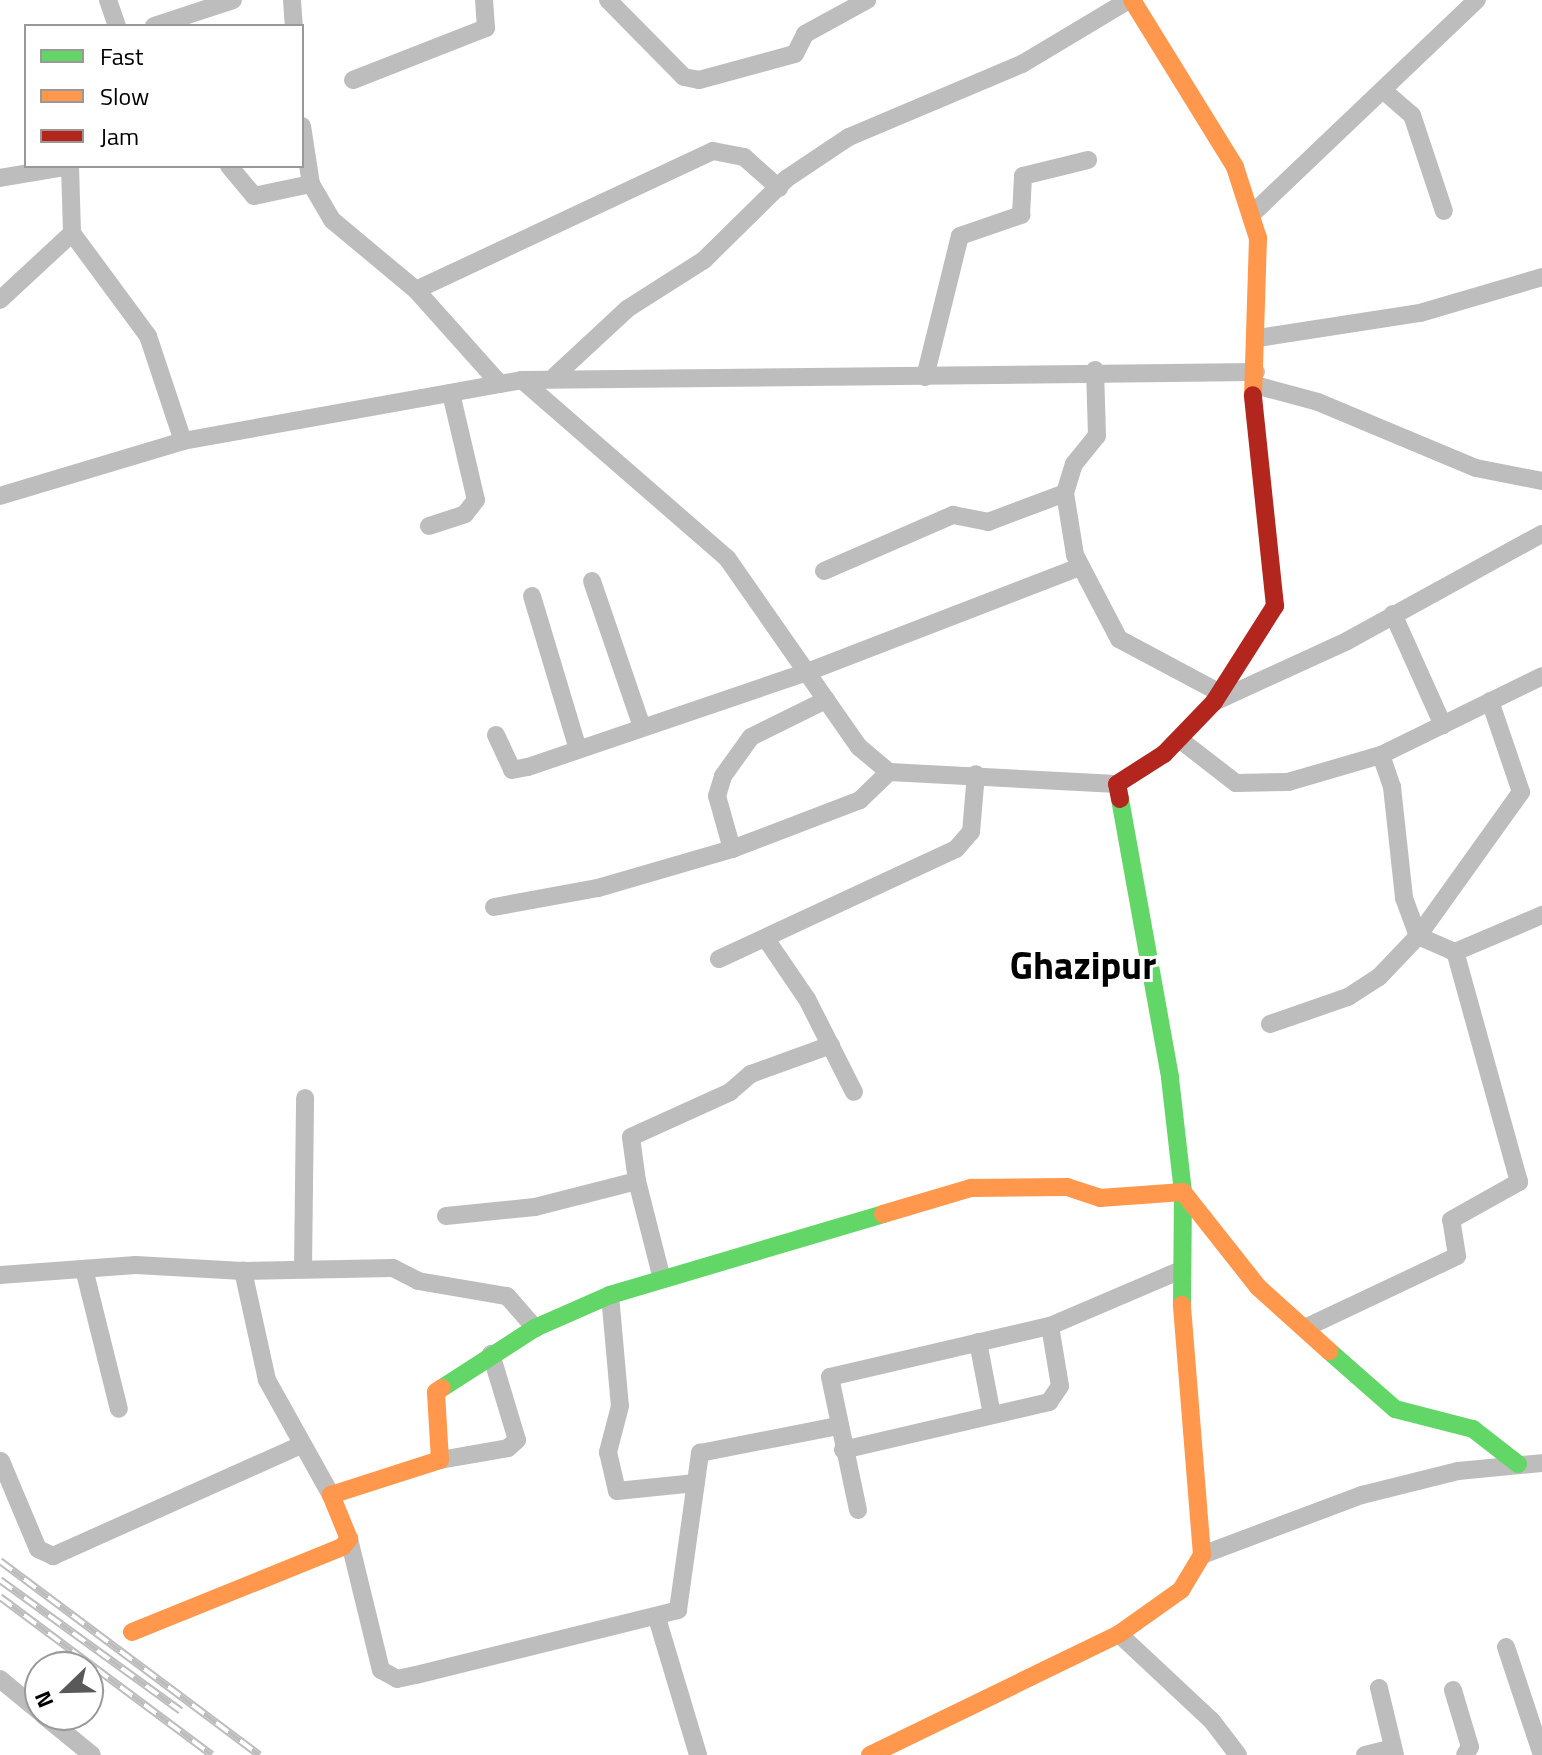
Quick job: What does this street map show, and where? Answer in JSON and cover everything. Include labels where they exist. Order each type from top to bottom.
[{"type":"street","points":[[108,0],[116,24]]},
{"type":"street","points":[[160,24],[233,0]]},
{"type":"street","points":[[292,0],[294,24]]},
{"type":"street","points":[[353,80],[486,28],[484,0]]},
{"type":"street","points":[[608,0],[684,77],[699,80],[795,54],[805,34],[867,0]]},
{"type":"street","points":[[522,380],[727,558],[810,671],[859,747],[889,772],[976,774],[1117,784],[1179,739],[1217,697],[1275,606],[1252,419],[1260,271],[1251,215],[1235,167],[1130,0],[1022,64],[849,137],[779,188],[704,260],[627,309],[555,376]]},
{"type":"street","points":[[1251,215],[1477,0]]},
{"type":"street","points":[[1384,91],[1412,115],[1444,211]]},
{"type":"street","points":[[304,139],[311,184],[332,220],[416,290],[500,384]]},
{"type":"street","points":[[416,290],[713,151],[744,157],[779,188]]},
{"type":"street","points":[[925,377],[960,236],[1021,215],[1023,176],[1088,160]]},
{"type":"street","points":[[0,178],[58,168]]},
{"type":"street","points":[[70,168],[72,233],[148,336],[183,441]]},
{"type":"street","points":[[231,168],[254,196],[311,184]]},
{"type":"street","points":[[0,300],[72,233]]},
{"type":"street","points":[[1258,338],[1420,313],[1542,277]]},
{"type":"street","points":[[1095,370],[1097,436],[1074,464],[1065,493],[1079,567],[1130,651],[1217,697]]},
{"type":"street","points":[[0,496],[183,441],[555,376],[925,377],[1095,370],[1255,378],[1476,468],[1542,481]]},
{"type":"street","points":[[429,526],[465,514],[476,500],[451,393]]},
{"type":"street","points":[[824,571],[953,515],[988,522],[1065,493]]},
{"type":"street","points":[[1217,697],[1393,614],[1542,534]]},
{"type":"street","points":[[496,735],[512,770],[810,671],[1079,567]]},
{"type":"street","points":[[592,581],[642,727]]},
{"type":"street","points":[[532,596],[577,746]]},
{"type":"street","points":[[1393,614],[1443,725]]},
{"type":"street","points":[[1179,739],[1248,785],[1381,755],[1542,676]]},
{"type":"street","points":[[732,849],[717,796],[723,776],[751,737],[826,700]]},
{"type":"street","points":[[1270,1024],[1348,997],[1418,936],[1521,792],[1490,701]]},
{"type":"street","points":[[1381,755],[1392,787],[1404,898],[1418,936],[1455,952],[1542,915]]},
{"type":"street","points":[[494,907],[598,888],[732,849],[873,793],[889,772]]},
{"type":"street","points":[[719,959],[956,849],[971,832],[976,774]]},
{"type":"street","points":[[870,1755],[1119,1634],[1181,1590],[1202,1555],[1179,1271],[1183,1192],[1170,1078],[1117,784]]},
{"type":"street","points":[[766,939],[831,1045],[854,1092]]},
{"type":"street","points":[[1305,1328],[1457,1256],[1451,1220],[1519,1182],[1455,952]]},
{"type":"street","points":[[662,1279],[637,1181],[631,1137],[730,1092],[751,1074],[831,1045]]},
{"type":"street","points":[[303,1268],[305,1098]]},
{"type":"street","points":[[446,1216],[535,1207],[637,1181]]},
{"type":"street","points":[[440,1460],[436,1392],[535,1328],[610,1295],[971,1188],[1067,1187],[1100,1198],[1183,1192]]},
{"type":"street","points":[[1183,1192],[1258,1287],[1395,1409],[1425,1422],[1473,1429],[1518,1464]]},
{"type":"street","points":[[0,1275],[84,1269],[243,1271],[393,1268],[418,1281],[493,1292],[530,1314],[535,1328]]},
{"type":"street","points":[[84,1269],[119,1409]]},
{"type":"street","points":[[243,1271],[267,1380],[299,1446],[331,1495],[349,1539],[388,1677],[657,1618],[678,1610],[684,1598],[698,1457],[707,1450],[838,1426]]},
{"type":"street","points":[[858,1510],[830,1377],[1050,1326],[1179,1271]]},
{"type":"street","points":[[610,1295],[620,1406],[608,1452],[613,1482],[629,1496],[696,1483]]},
{"type":"street","points":[[843,1450],[992,1415],[1058,1394],[1050,1326]]},
{"type":"street","points":[[978,1342],[992,1415]]},
{"type":"street","points":[[331,1495],[440,1460],[508,1448],[517,1440],[491,1354]]},
{"type":"street","points":[[1,1461],[38,1549],[53,1556],[299,1446]]},
{"type":"street","points":[[1202,1555],[1362,1495],[1518,1464],[1542,1463]]},
{"type":"street","points":[[132,1632],[349,1539]]},
{"type":"street","points":[[657,1618],[698,1755]]},
{"type":"street","points":[[1119,1634],[1212,1721],[1238,1755]]},
{"type":"street","points":[[1506,1647],[1539,1735],[1542,1755]]},
{"type":"street","points":[[0,1679],[24,1699]]},
{"type":"street","points":[[1365,1755],[1394,1752],[1379,1688]]},
{"type":"street","points":[[1453,1690],[1470,1747],[1465,1755]]},
{"type":"street","points":[[63,1731],[92,1755]]},
{"type":"railway","points":[[0,1561],[259,1755]]},
{"type":"railway","points":[[0,1580],[181,1711]]},
{"type":"railway","points":[[0,1597],[212,1755]]},
{"type":"traffic: fast","points":[[1120,799],[1170,1078],[1183,1192],[1182,1305]]},
{"type":"traffic: fast","points":[[442,1388],[535,1328],[610,1295],[883,1214]]},
{"type":"traffic: fast","points":[[1329,1351],[1395,1409],[1473,1429],[1518,1464]]},
{"type":"traffic: slow","points":[[1132,0],[1235,167],[1258,238],[1253,395]]},
{"type":"traffic: slow","points":[[883,1214],[971,1188],[1067,1187],[1100,1198],[1183,1192],[1258,1287],[1329,1351]]},
{"type":"traffic: slow","points":[[870,1755],[1119,1634],[1181,1590],[1202,1555],[1182,1305]]},
{"type":"traffic: slow","points":[[132,1632],[342,1547],[349,1539],[331,1495],[440,1460],[436,1392],[442,1388]]},
{"type":"traffic: jam","points":[[1120,799],[1117,784],[1164,754],[1214,702],[1275,606],[1253,395]]},
{"type":"district","name":"Ghazipur","points":[[1083,966]]}]
